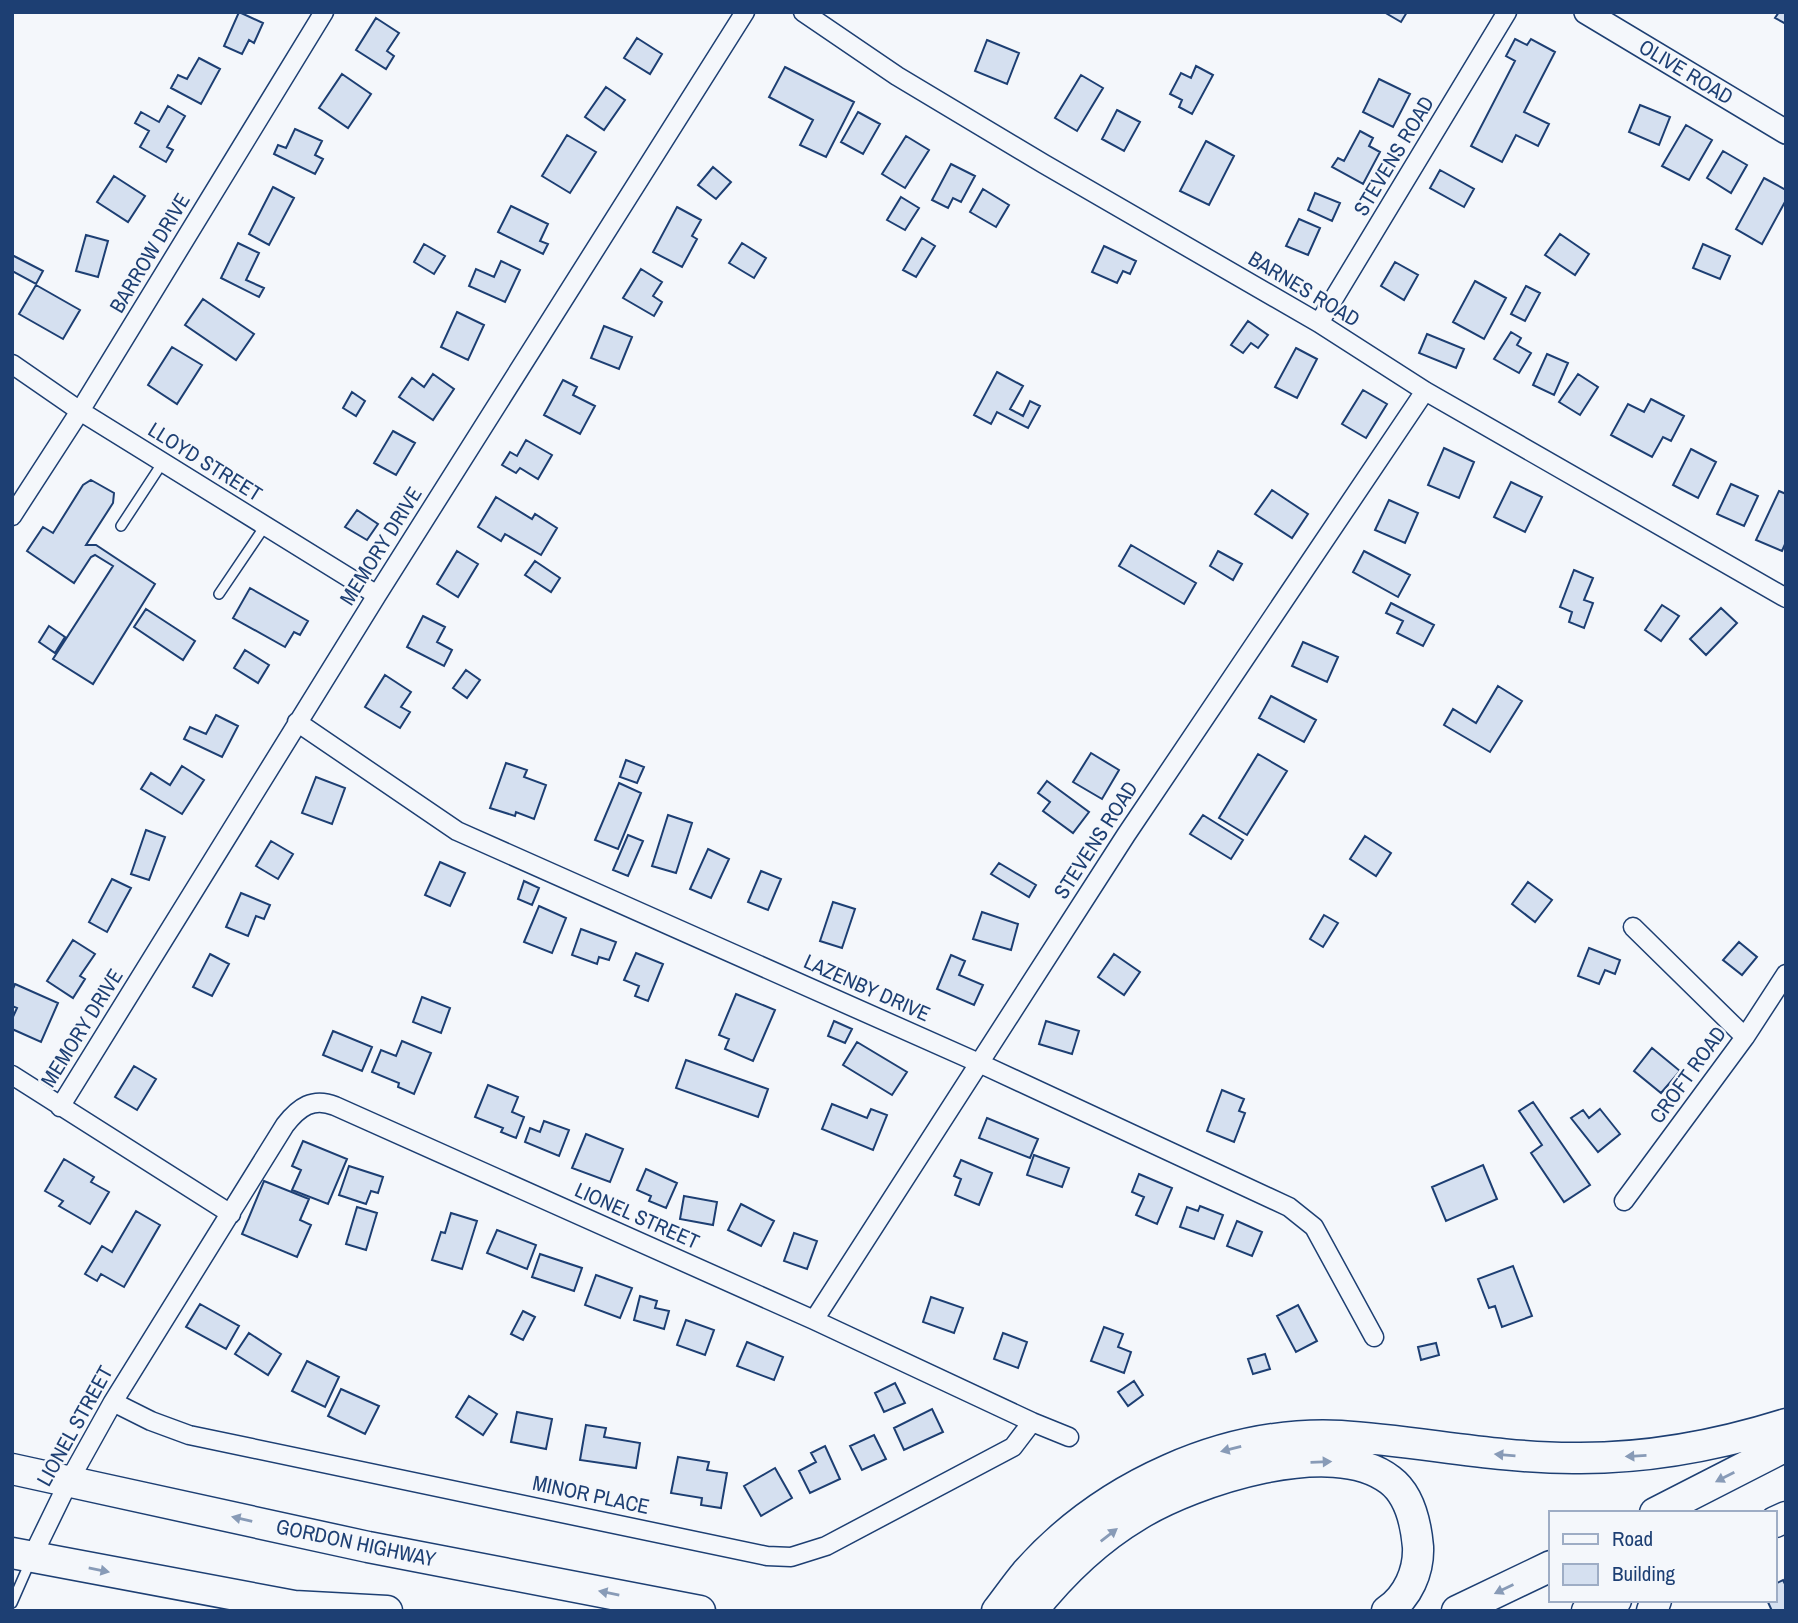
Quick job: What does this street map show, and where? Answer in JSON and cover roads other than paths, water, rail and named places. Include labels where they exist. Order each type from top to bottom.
[{"type":"highway","points":[[997,1611],[1027,1573],[1071,1531],[1122,1494],[1171,1468],[1212,1453],[1248,1444],[1338,1436],[1497,1454],[1610,1457],[1649,1455],[1698,1447],[1786,1424]]},
{"type":"highway","points":[[1659,1511],[1786,1446]]},
{"type":"highway","points":[[1032,1611],[1057,1579],[1116,1529],[1140,1513],[1210,1481],[1291,1464],[1339,1462],[1357,1464],[1391,1481],[1402,1492],[1412,1513],[1417,1534],[1418,1559],[1404,1595],[1387,1611]]},
{"type":"highway","name":"GORDON HIGHWAY","points":[[12,1469],[368,1547],[700,1611]]},
{"type":"highway","points":[[22,1555],[304,1608],[387,1611]]},
{"type":"highway","points":[[1457,1611],[1549,1567]]},
{"type":"highway","points":[[1587,1611],[1611,1602]]},
{"type":"street","name":"BARROW DRIVE","points":[[12,516],[80,411],[324,12]]},
{"type":"street","name":"MEMORY DRIVE","points":[[60,1107],[377,594],[745,12]]},
{"type":"street","name":"BARNES ROAD","points":[[803,12],[897,76],[1319,323],[1425,391],[1786,597]]},
{"type":"street","name":"STEVENS ROAD","points":[[1319,323],[1507,12]]},
{"type":"street","name":"OLIVE ROAD","points":[[1586,12],[1786,132]]},
{"type":"street","name":"LLOYD STREET","points":[[12,364],[80,411],[377,594]]},
{"type":"street","name":"STEVENS ROAD","points":[[814,1320],[1126,835],[1425,391]]},
{"type":"street","name":"LAZENBY DRIVE","points":[[297,722],[457,831],[979,1063],[1289,1207],[1314,1227],[1374,1337]]},
{"type":"street","points":[[1633,927],[1745,1037]]},
{"type":"street","name":"CROFT ROAD","points":[[1624,1201],[1745,1037],[1786,974]]},
{"type":"street","points":[[12,1075],[231,1214]]},
{"type":"street","name":"LIONEL STREET","points":[[22,1555],[69,1481],[113,1402],[294,1114],[307,1104],[326,1102],[1069,1437]]},
{"type":"street","name":"MINOR PLACE","points":[[113,1402],[150,1421],[189,1435],[767,1556],[792,1558],[826,1546],[1013,1447],[1032,1422]]},
{"type":"lane","points":[[121,526],[163,462]]},
{"type":"lane","points":[[219,594],[265,526]]},
{"type":"lane","points":[[12,1603],[22,1555]]}]
